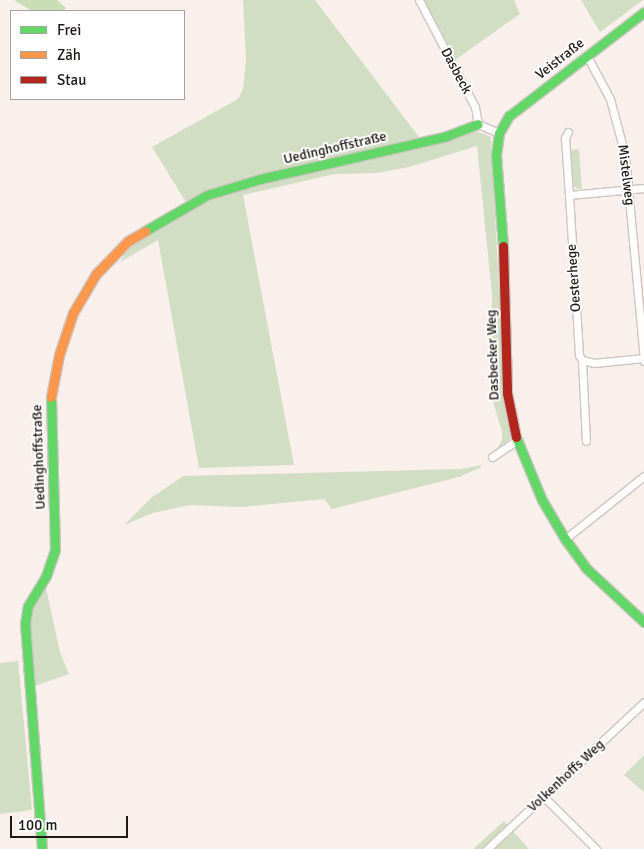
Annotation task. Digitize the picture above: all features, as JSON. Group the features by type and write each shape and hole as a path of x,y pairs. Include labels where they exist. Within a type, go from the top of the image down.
{"street":[{"name":"Dasbeck","path":"419,0 475,107 478,124"},
{"name":"Veistraße","path":"498,133 509,116 644,12"},
{"name":"Mistelweg","path":"587,56 613,108 630,189 644,359"},
{"path":"478,124 498,133"},
{"name":"Uedinghoffstraße","path":"42,849 24,624 28,606 46,576 54,550 50,402 59,355 73,313 96,274 128,240 207,196 260,179 444,136 478,124"},
{"name":"Oesterhege","path":"568,132 565,138 582,360 586,441"},
{"name":"Dasbecker Weg","path":"498,133 496,155 503,244 506,383 517,440 542,500 565,539 587,569 644,622"},
{"path":"569,194 644,188"},
{"path":"582,360 594,363 644,359"},
{"path":"492,457 517,440"},
{"path":"565,539 644,476"},
{"name":"Volkenhoffs Weg","path":"487,849 644,702"},
{"path":"544,797 596,849"}],"green space":[{"path":"14,0 57,0 66,8 63,10 30,10"},
{"path":"243,0 315,0 419,137 466,127 491,137 504,387 513,436 495,452 502,440 502,432 491,394 492,295 477,146 409,167 377,173 335,174 243,195 294,465 199,468 158,240 120,262 131,243 189,207 152,147 238,99 243,90 246,60"},
{"path":"422,0 514,0 520,14 455,60"},
{"path":"581,0 643,0 600,32"},
{"path":"579,149 582,189 577,189 572,183 569,150"},
{"path":"483,465 459,477 332,509 324,499 241,507 190,505 153,513 124,525 151,498 183,476 460,469"},
{"path":"46,588 60,652 69,674 32,687 30,615"},
{"path":"18,661 32,810 0,814 0,663"},
{"path":"644,755 644,792 624,775"},
{"path":"504,821 529,849 473,849"}],"traffic: fast":[{"path":"503,246 496,155 499,133 509,116 644,12"},
{"path":"145,231 207,195 260,179 444,137 478,124"},
{"path":"42,849 25,624 28,606 46,576 55,550 51,397"},
{"path":"516,437 542,500 565,539 587,569 644,622"}],"traffic: slow":[{"path":"51,397 59,355 73,313 96,274 128,241 145,231"}],"traffic: jam":[{"path":"503,246 507,393 516,437"}]}
